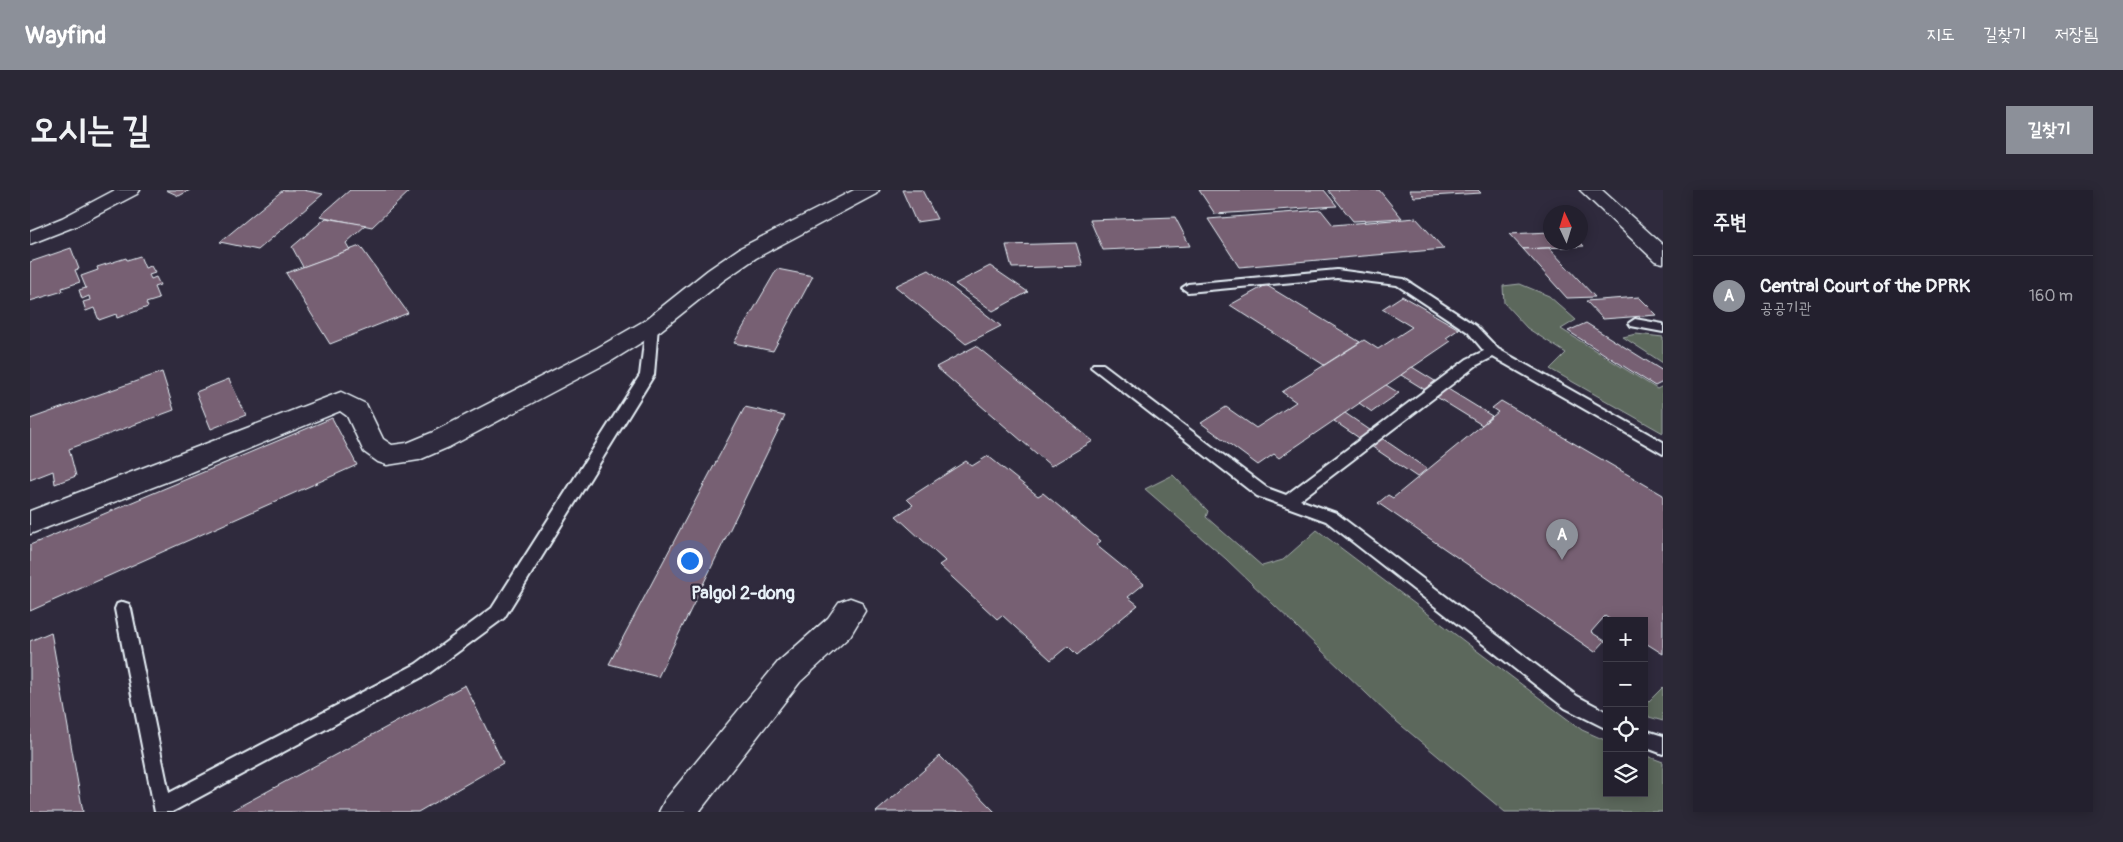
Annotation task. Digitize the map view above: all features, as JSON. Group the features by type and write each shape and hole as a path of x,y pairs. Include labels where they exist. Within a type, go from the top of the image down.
{"street":[{"path":"30,238 69,222 130,190"},
{"path":"30,523 178,468 341,401 357,410 373,445 387,455 410,453 440,440 489,412 605,354 652,326 716,275 748,253 869,190"},
{"path":"1590,190 1663,256"},
{"path":"677,812 789,672 839,627 850,611"}],"lane":[{"path":"1188,288 1337,274 1400,282 1472,329 1493,352 1663,449"},
{"path":"1635,323 1663,328"},
{"path":"123,609 157,810 422,668 498,613 647,375 652,326"},
{"path":"1288,501 1472,362 1493,352"},
{"path":"1098,367 1262,492 1331,517 1571,702 1603,719"},
{"path":"1648,739 1663,745"}],"green space":[{"path":"1520,284 1549,296 1576,320 1561,329 1657,389 1663,386 1663,433 1550,369 1566,353 1527,328 1504,303 1503,286"},
{"path":"1636,334 1663,337 1663,363 1623,337"},
{"path":"1173,475 1208,511 1206,517 1262,566 1283,560 1317,530 1582,730 1603,739 1603,797 1648,797 1648,756 1663,762 1663,812 1505,812 1390,716 1226,559 1145,489"},
{"path":"1663,687 1663,721 1649,717 1648,702"}],"building":[{"path":"166,190 190,190 179,196"},
{"path":"283,190 303,190 323,194 258,250 220,242"},
{"path":"350,190 411,190 372,227 320,216"},
{"path":"902,190 922,190 937,219 916,222"},
{"path":"1199,190 1324,190 1337,206 1215,214"},
{"path":"1328,190 1379,190 1402,218 1353,221"},
{"path":"1409,190 1478,190 1481,193 1414,197"},
{"path":"1321,210 1333,225 1416,218 1444,249 1239,267 1208,219"},
{"path":"1175,217 1190,246 1103,250 1090,220"},
{"path":"326,218 366,225 346,243 350,250 303,267 292,247"},
{"path":"1543,232 1543,248 1523,249 1509,234"},
{"path":"1076,243 1083,266 1012,268 1006,245"},
{"path":"360,246 408,313 330,344 286,273"},
{"path":"71,248 79,269 75,270 80,282 62,288 63,291 30,301 30,262"},
{"path":"1523,249 1551,250 1595,297 1567,298"},
{"path":"140,256 145,268 151,266 155,273 149,275 151,279 156,277 160,285 154,287 159,299 146,303 148,307 117,318 116,314 99,320 94,308 86,311 83,302 90,300 89,296 82,299 79,290 86,288 81,276 98,270 97,267 126,258 127,260"},
{"path":"990,266 1028,292 993,311 955,284"},
{"path":"777,269 813,276 773,351 734,343"},
{"path":"929,270 1001,326 966,344 895,286"},
{"path":"1266,285 1360,342 1324,365 1230,305"},
{"path":"1402,296 1459,329 1446,338 1451,341 1279,458 1274,454 1258,465 1201,423 1226,407 1256,428 1296,402 1282,392 1364,340 1378,349 1412,327 1382,309"},
{"path":"1639,297 1657,315 1603,319 1586,301"},
{"path":"1586,323 1663,371 1663,382 1655,386 1568,331"},
{"path":"976,346 1093,441 1051,466 936,367"},
{"path":"1412,367 1492,416 1482,425 1401,375"},
{"path":"162,372 174,410 69,449 76,476 55,484 53,471 30,480 30,419"},
{"path":"229,379 246,415 211,429 196,392"},
{"path":"1386,385 1399,393 1372,412 1359,403"},
{"path":"1501,401 1663,495 1663,654 1648,645 1648,617 1603,617 1591,632 1603,640 1603,643 1595,652 1378,503 1388,495 1393,498 1498,412 1492,408"},
{"path":"745,407 785,416 658,677 609,664"},
{"path":"1345,413 1427,469 1417,477 1334,421"},
{"path":"332,418 357,465 30,611 30,545"},
{"path":"988,456 1038,496 1043,493 1101,541 1096,545 1144,584 1128,597 1138,605 1077,655 1068,646 1051,660 1002,615 997,619 939,565 945,561 896,516 913,505 907,499 966,461 972,466"},
{"path":"51,632 83,812 30,812 30,641"},
{"path":"465,685 503,763 418,812 229,812"},
{"path":"940,756 995,812 876,812"}],"place":[{"name":"Central Court of the DPRK","path":"1562,560"}],"district":[{"name":"Palgol 2-dong","path":"743,593"}]}
